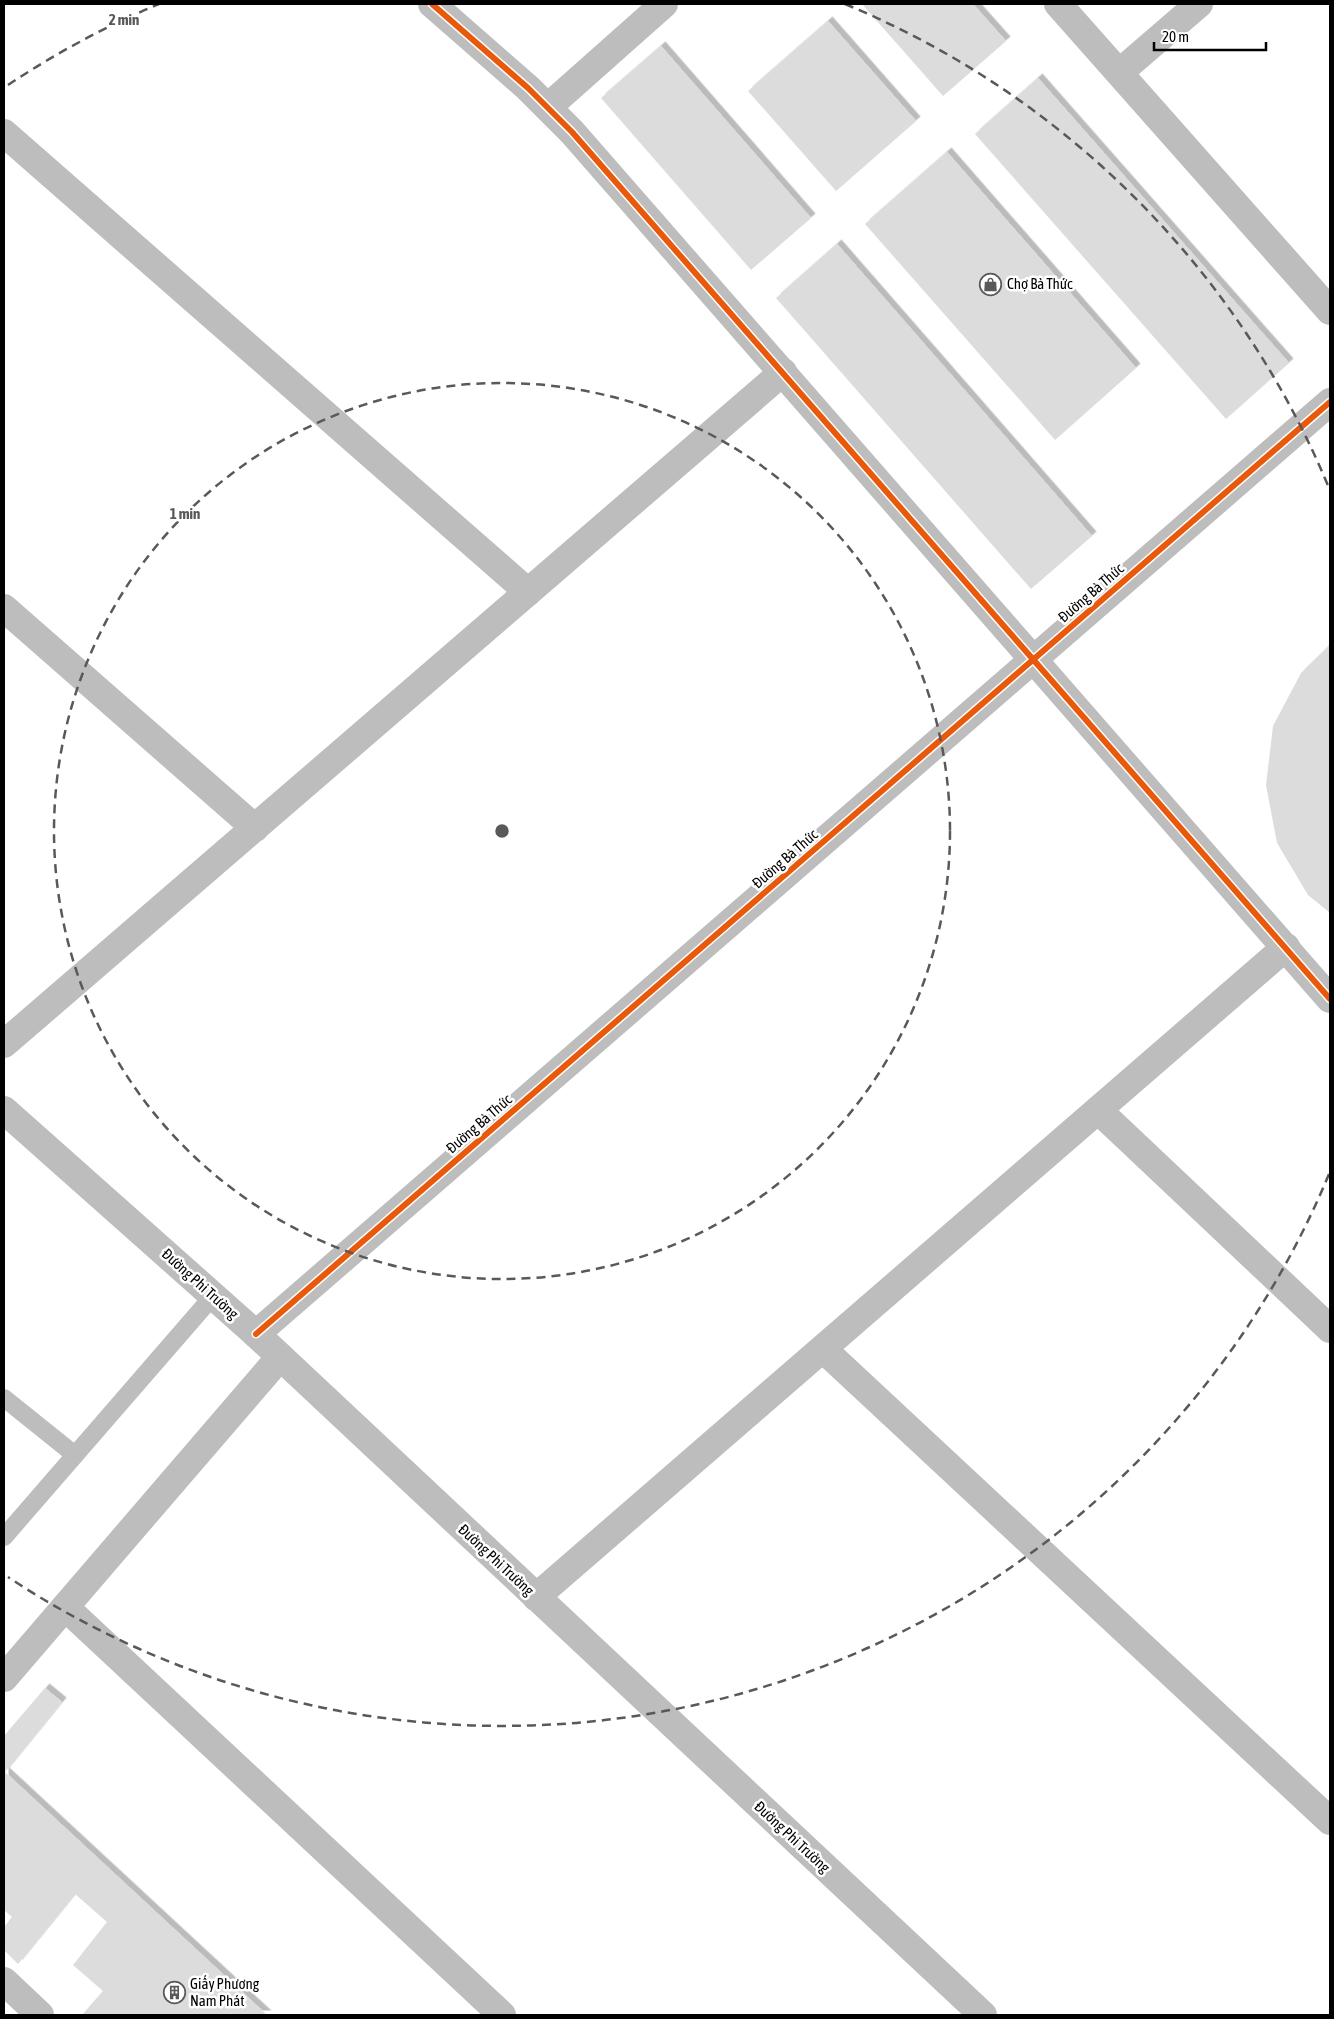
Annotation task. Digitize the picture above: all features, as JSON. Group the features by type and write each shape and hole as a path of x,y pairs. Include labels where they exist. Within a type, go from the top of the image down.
{"street":[{"path":"432,4 548,107 572,132 1330,998"},
{"path":"548,107 664,4"},
{"path":"1058,4 1330,311"},
{"path":"1120,72 1199,4"},
{"path":"4,133 528,592"},
{"path":"4,1044 782,372"},
{"name":"Đường Bà Thức","path":"256,1334 1330,402"},
{"path":"4,608 255,828"},
{"path":"536,1597 1286,947"},
{"name":"Đường Phi Trường","path":"4,1110 256,1334 983,2015"},
{"path":"1098,1110 1330,1329"},
{"path":"823,1349 1330,1821"},
{"path":"4,1678 280,1357"},
{"path":"65,1606 502,2015"},
{"path":"4,1981 40,2015"}],"lane":[{"path":"4,1537 213,1296"},
{"path":"4,1398 75,1455"}],"building":[{"path":"862,4 973,4 1006,41 943,96"},
{"path":"828,21 916,121 836,191 748,91"},
{"path":"661,46 811,218 751,270 601,98"},
{"path":"1038,78 1289,363 1226,419 975,134"},
{"path":"947,152 1136,368 1055,440 865,224"},
{"path":"837,244 1092,536 1031,589 776,298"},
{"path":"1330,645 1330,913 1308,895 1277,843 1266,785 1273,726 1301,673"},
{"path":"45,1688 62,1702 5,1772 267,2015 82,2015 103,1991 73,1965 107,1922 75,1894 18,1964 4,1950 4,1927 12,1917 4,1910 4,1736"}],"cycle path":[{"path":"432,4 528,88 572,132 1330,999"},
{"path":"256,1334 1330,402"}],"place":[{"name":"Chợ Bà Thức","path":"991,284"},
{"name":"Giấy Phương Nam Phát","path":"174,1993"}]}
